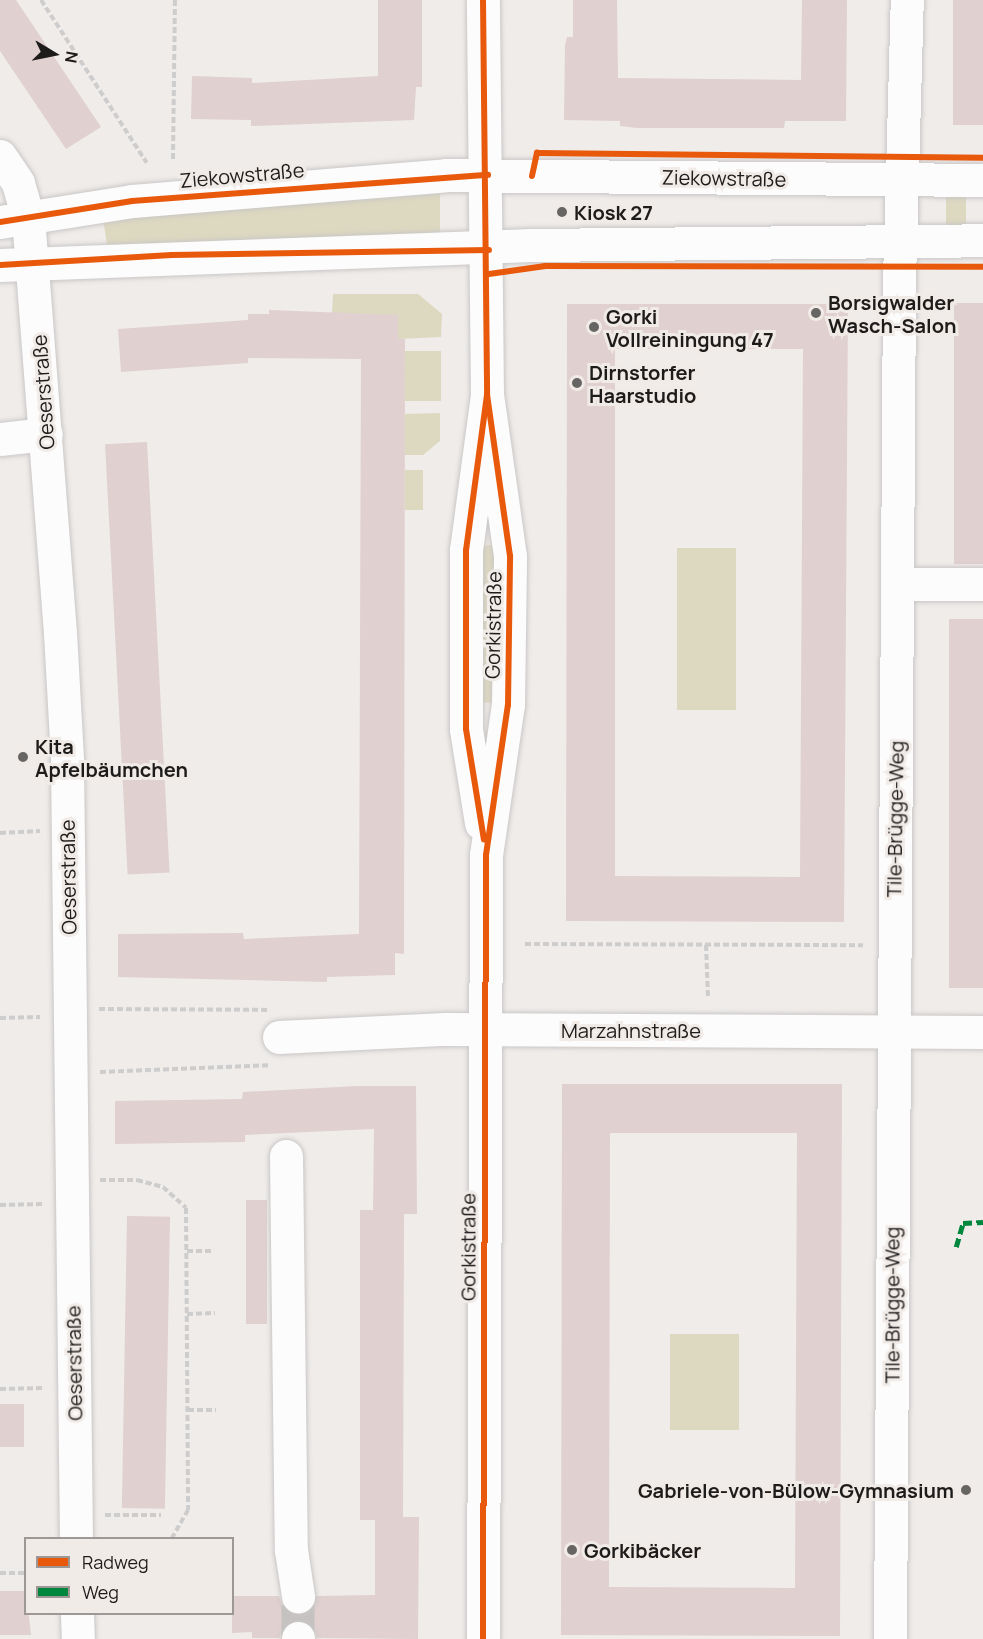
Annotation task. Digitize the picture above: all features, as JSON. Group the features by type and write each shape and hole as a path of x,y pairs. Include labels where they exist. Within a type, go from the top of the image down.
{"street":[{"name":"Gorkistraße","path":"483,0 489,250 487,395 466,550 466,729 486,855"},
{"name":"Tile-Brügge-Weg","path":"890,1639 900,239 907,0"},
{"name":"Oeserstraße","path":"0,156 18,183 14,220 33,262 67,760 84,1527"},
{"name":"Ziekowstraße","path":"14,220 132,201 488,175 902,181 983,180"},
{"path":"0,265 33,262 900,239 983,240"},
{"name":"Gorkistraße","path":"483,1639 486,855 508,705 510,556 487,395"},
{"path":"0,439 46,434"},
{"path":"897,584 983,584"},
{"name":"Marzahnstraße","path":"279,1037 485,1029 983,1032"},
{"path":"286,1156 291,1550 298,1596"},
{"path":"77,1615 78,1639"}],"path":[{"path":"41,0 147,163"},
{"path":"173,159 175,0"},
{"path":"0,833 52,830"},
{"path":"525,944 863,945"},
{"path":"706,945 708,996"},
{"path":"90,1009 267,1009 279,1037 270,1067 90,1073"},
{"path":"0,1018 53,1017"},
{"path":"91,1180 137,1180 171,1191 186,1208 188,1510 173,1537"},
{"path":"0,1204 54,1204"},
{"path":"188,1251 214,1251"},
{"path":"187,1314 215,1313"},
{"path":"0,1389 54,1388"},
{"path":"188,1410 216,1410"},
{"path":"84,1527 161,1515"},
{"path":"0,1574 24,1573"}],"shaded area":[{"path":"440,194 440,237 107,245 103,218"},
{"path":"946,196 966,196 966,228 946,228"},
{"path":"333,294 418,294 442,314 441,337 398,339 398,315 332,315"},
{"path":"405,351 441,351 441,401 405,401"},
{"path":"440,413 440,441 423,455 404,455 405,414"},
{"path":"405,470 423,470 423,510 405,510"},
{"path":"490,545 497,548 493,702 488,703 479,701 481,546"},
{"path":"677,548 736,548 736,710 677,710"},
{"path":"670,1334 739,1334 739,1430 670,1430"}],"building":[{"path":"0,0 16,0 101,127 66,149 0,51"},
{"path":"378,0 422,0 422,87 416,87 414,120 251,126 251,120 191,119 192,76 252,78 252,83 378,76"},
{"path":"573,0 617,0 618,78 801,80 802,0 847,0 846,121 785,121 784,128 637,128 620,126 620,121 564,120 565,45 567,37 573,37"},
{"path":"953,0 983,0 983,125 953,125"},
{"path":"954,303 983,303 983,564 954,564"},
{"path":"567,304 848,304 844,922 566,921","holes":["615,349 803,349 800,877 615,876"]},
{"path":"269,310 398,315 398,339 405,339 404,954 395,953 395,975 327,977 327,982 118,977 118,934 243,933 244,939 359,934 361,359 248,358 248,363 121,372 118,329 248,320 248,314 269,314"},
{"path":"147,442 170,872 128,875 105,444"},
{"path":"949,619 983,619 983,988 949,988"},
{"path":"562,1084 842,1084 840,1636 561,1635","holes":["610,1133 797,1133 795,1588 609,1587"]},
{"path":"357,1086 416,1086 417,1214 404,1214 403,1517 419,1517 418,1639 317,1638 314,1628 299,1619 288,1622 279,1638 252,1638 252,1632 232,1633 234,1596 279,1596 284,1608 300,1615 310,1610 316,1596 375,1595 375,1520 360,1520 360,1210 373,1210 374,1129 245,1135 245,1142 115,1144 115,1101 242,1099 243,1092"},
{"path":"246,1200 267,1200 267,1324 246,1324"},
{"path":"127,1216 170,1217 165,1509 122,1508"},
{"path":"0,1404 24,1404 24,1447 0,1447"},
{"path":"0,1591 24,1591 24,1615 29,1615 31,1635 0,1635"}],"tunnel":[{"path":"298,1596 298,1638"}],"marked path":[{"path":"956,1247 963,1223 983,1222"}],"cycle path":[{"path":"483,0 487,395 466,550 466,729 484,840"},
{"path":"532,176 537,153 983,158"},
{"path":"0,222 132,201 488,175"},
{"path":"0,265 172,255 489,250"},
{"path":"489,274 545,266 983,267"},
{"path":"483,1639 486,855 508,705 510,556 487,395"}],"place":[{"name":"Kiosk 27","path":"562,212"},
{"name":"Borsigwalder Wasch-Salon","path":"816,313"},
{"name":"Gorki Vollreiningung 47","path":"594,327"},
{"name":"Dirnstorfer Haarstudio","path":"577,383"},
{"name":"Kita Apfelbäumchen","path":"23,757"},
{"name":"Gabriele-von-Bülow-Gymnasium","path":"966,1490"},
{"name":"Gorkibäcker","path":"572,1550"}]}
